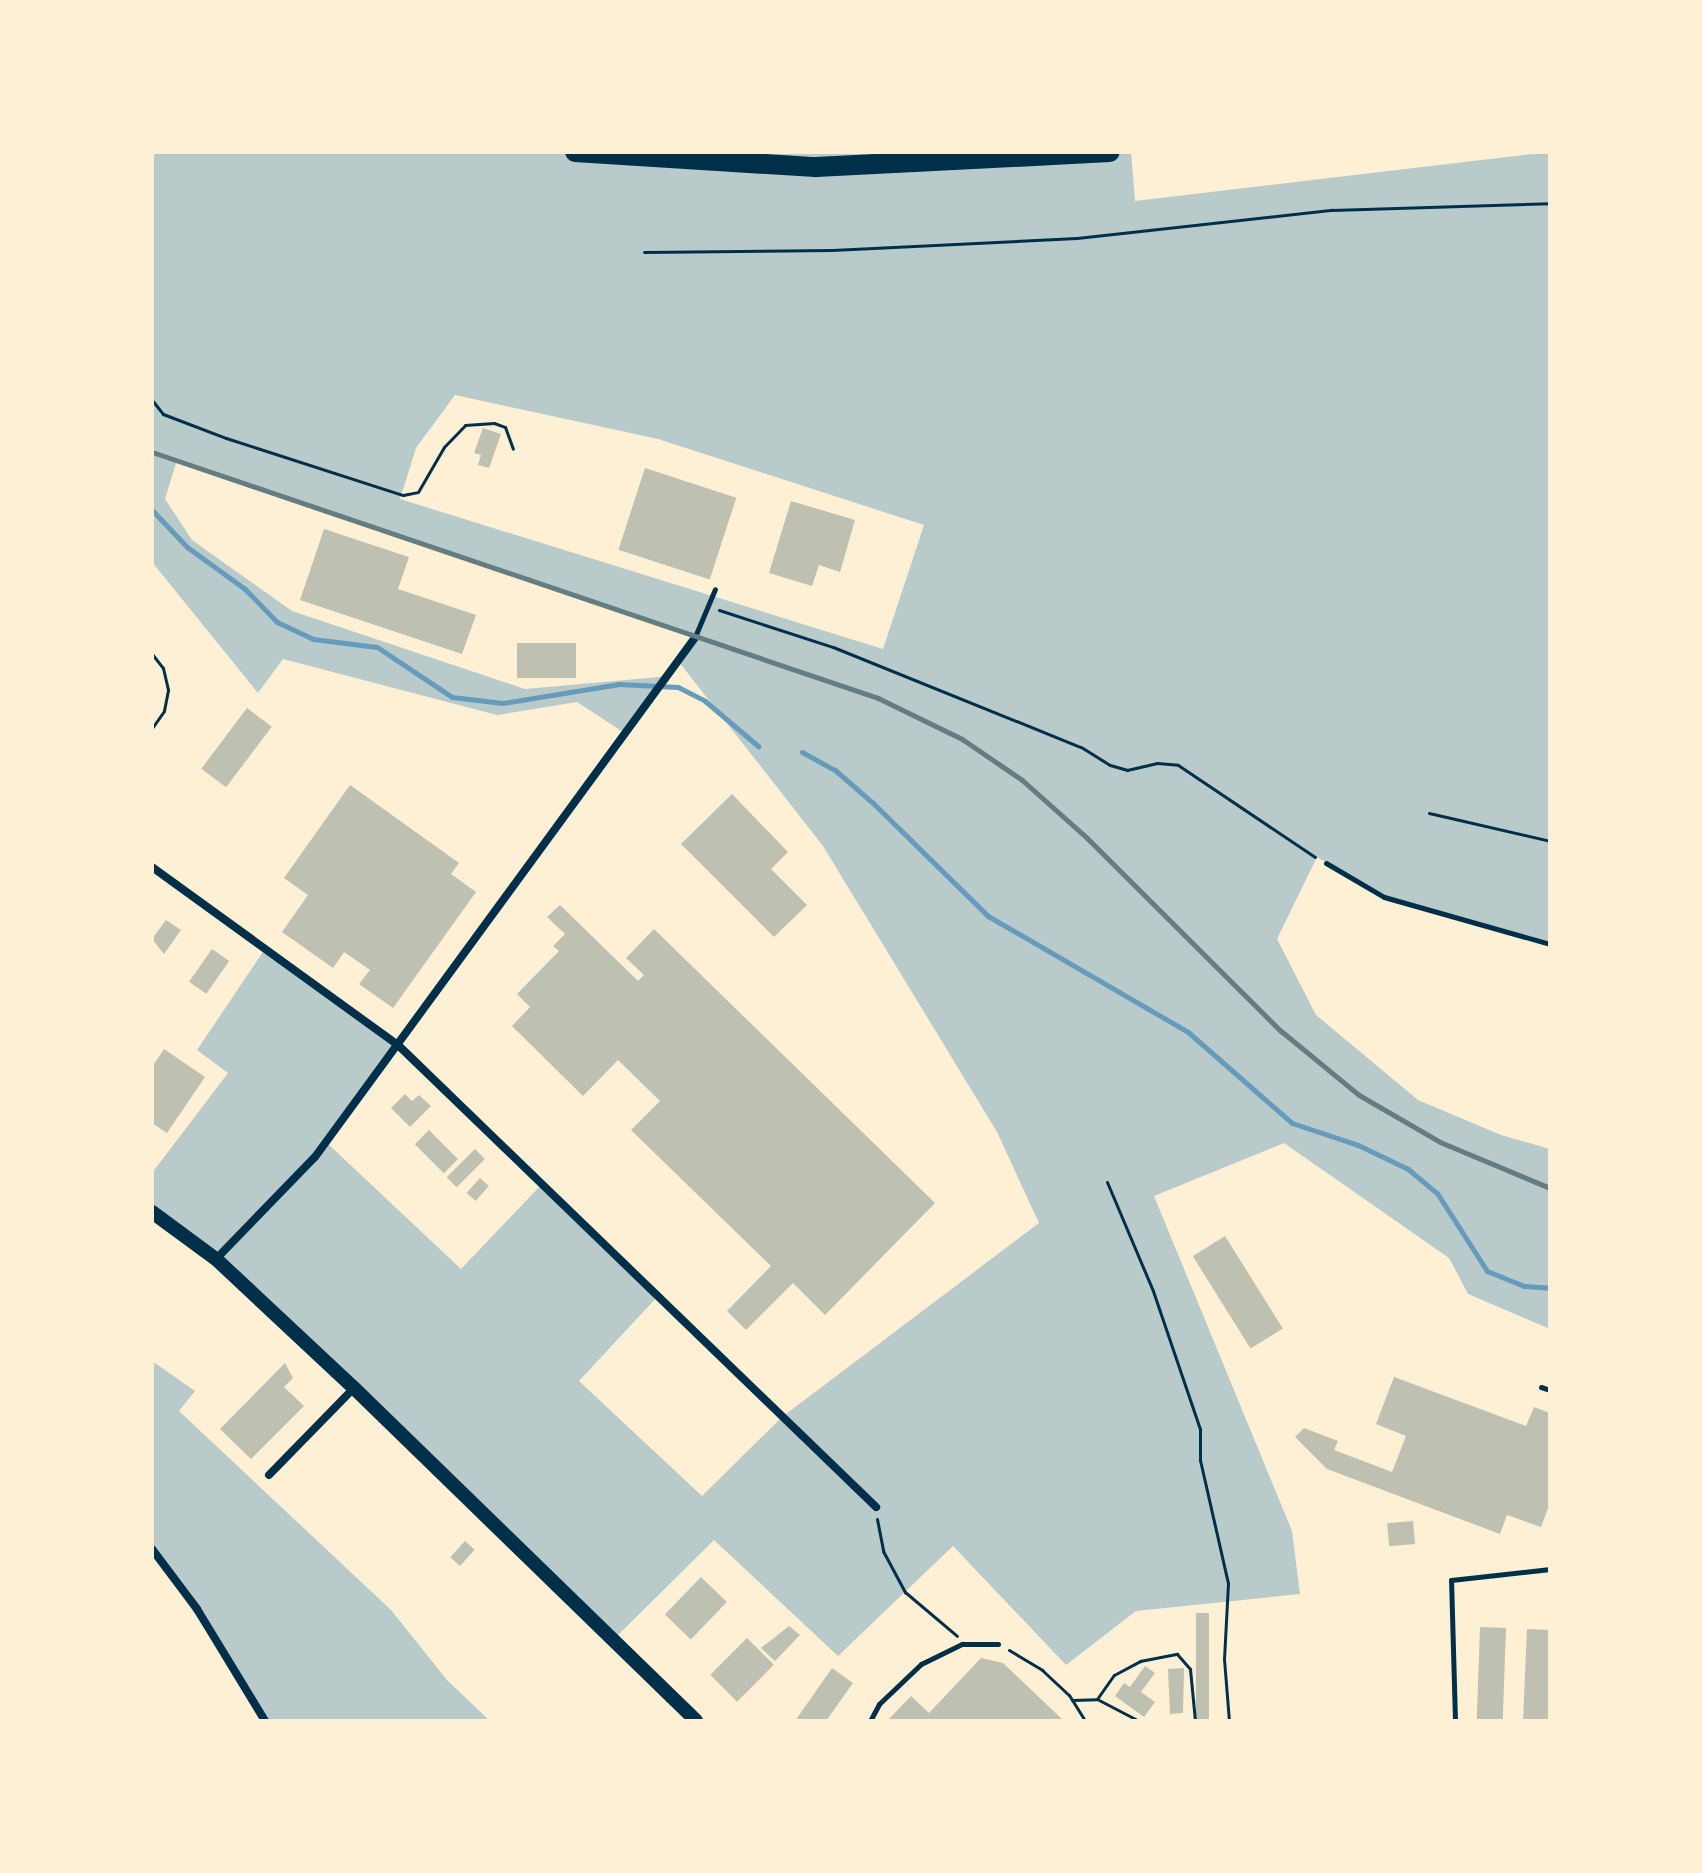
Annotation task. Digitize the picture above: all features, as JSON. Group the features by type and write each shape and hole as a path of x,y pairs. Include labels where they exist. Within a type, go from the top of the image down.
{"highway":[{"path":"575,152 816,167 1110,152"}],"main road":[{"path":"152,1212 216,1259 354,1388 696,1721"}],"street":[{"path":"216,1259 315,1157 694,639"},
{"path":"152,867 398,1045 876,1507"},
{"path":"269,1475 354,1388"},
{"path":"152,1549 197,1609 265,1721"}],"lane":[{"path":"694,639 715,589"},
{"path":"1326,863 1384,897 1550,944"},
{"path":"1541,1387 1550,1390"},
{"path":"1455,1721 1451,1580 1550,1569"},
{"path":"870,1721 898,1683 962,1644 998,1644"}],"path":[{"path":"644,252 832,250 1077,238 1332,210 1550,203"},
{"path":"152,400 163,414 213,433 403,495 418,492 444,447 465,425 494,423 505,427 513,449"},
{"path":"708,606 847,652 1081,747 1110,765 1127,770 1157,763 1186,769 1326,863"},
{"path":"152,654 163,668 168,690 164,711 152,728"},
{"path":"1429,813 1550,841"},
{"path":"1107,1182 1153,1291 1200,1429 1200,1460 1228,1583 1224,1659 1229,1721"},
{"path":"876,1507 883,1551 892,1573 905,1592 942,1619 962,1644"},
{"path":"998,1644 1042,1670 1072,1700 1085,1721"},
{"path":"1097,1699 1114,1675 1140,1661 1177,1654 1190,1669 1195,1721"},
{"path":"1072,1700 1097,1699 1139,1721"}],"shaded area":[{"path":"152,152 1131,152 1135,201 1550,152 1550,944 1384,897 1317,857 1277,939 1316,1015 1418,1100 1501,1135 1550,1149 1550,1329 1468,1294 1449,1258 1284,1143 1154,1196 1292,1531 1300,1594 1136,1611 1066,1665 953,1546 838,1656 714,1540 613,1640 355,1388 152,1212 152,1173 228,1073 197,1050 265,949 398,1045 326,1142 461,1269 542,1184 658,1296 579,1381 702,1496 782,1417 1039,1223 997,1132 823,846 679,662 696,635 177,460 165,499 192,540 292,611 525,689 670,676 626,734 577,702 497,715 283,659 258,693 152,562","holes":["455,395 658,439 924,525 883,649 400,499 416,448"]},
{"path":"152,1361 195,1391 179,1411 391,1610 447,1680 490,1721 265,1721 152,1549"}],"building":[{"path":"483,428 501,434 489,468 478,465 481,455 474,453"},
{"path":"645,468 736,498 710,579 618,550"},
{"path":"791,501 855,520 840,572 819,565 812,586 769,573"},
{"path":"324,529 409,557 398,589 476,615 462,654 300,600"},
{"path":"517,643 576,643 576,678 517,678"},
{"path":"247,708 272,727 226,787 201,769"},
{"path":"350,785 459,863 451,874 476,892 393,1008 359,984 370,970 344,952 333,968 282,932 308,895 284,878"},
{"path":"732,794 788,852 771,869 807,905 774,937 681,844"},
{"path":"560,905 638,981 644,975 626,958 654,929 935,1203 825,1315 793,1283 746,1330 727,1311 771,1266 631,1130 660,1101 618,1060 583,1096 512,1026 530,1007 517,994 559,951 553,946 565,934 547,917"},
{"path":"166,920 181,930 164,954 152,939"},
{"path":"212,949 229,961 206,994 189,982"},
{"path":"164,1049 205,1077 167,1133 152,1123 152,1067"},
{"path":"405,1094 412,1101 419,1095 431,1106 410,1127 391,1108"},
{"path":"429,1130 458,1159 444,1173 415,1144"},
{"path":"475,1149 485,1159 457,1187 447,1177"},
{"path":"480,1178 489,1186 476,1201 467,1193"},
{"path":"1225,1236 1283,1328 1251,1349 1193,1256"},
{"path":"285,1363 293,1378 284,1387 304,1406 251,1459 220,1429"},
{"path":"1394,1377 1526,1426 1534,1407 1550,1413 1550,1503 1541,1527 1507,1515 1500,1534 1327,1469 1295,1437 1304,1428 1338,1441 1334,1450 1392,1472 1406,1436 1376,1424"},
{"path":"1413,1521 1415,1544 1389,1546 1387,1523"},
{"path":"465,1541 475,1550 460,1566 450,1557"},
{"path":"701,1577 727,1602 691,1639 665,1614"},
{"path":"1196,1613 1209,1613 1209,1721 1196,1721"},
{"path":"789,1626 800,1635 775,1661 761,1648"},
{"path":"1480,1627 1506,1628 1503,1721 1477,1721"},
{"path":"1527,1629 1550,1630 1550,1721 1523,1721"},
{"path":"747,1638 774,1665 737,1702 710,1675"},
{"path":"981,1658 1003,1663 1064,1721 887,1721 911,1696 929,1713"},
{"path":"1145,1666 1155,1673 1141,1692 1155,1702 1144,1717 1115,1696 1124,1683 1130,1687"},
{"path":"832,1668 853,1683 826,1721 795,1721"},
{"path":"1184,1668 1183,1713 1170,1714 1168,1669"}],"waterway":[{"path":"152,510 187,547 245,589 277,622 313,639 377,647 452,697 503,703 619,684 678,687 705,701 758,746"},
{"path":"802,752 835,770 873,803 988,916 1188,1032 1292,1123 1358,1145 1408,1169 1437,1193 1487,1271 1524,1286 1550,1288"}],"railway":[{"path":"152,452 878,698 962,739 1022,780 1087,838 1281,1031 1359,1095 1440,1142 1550,1188"}]}
